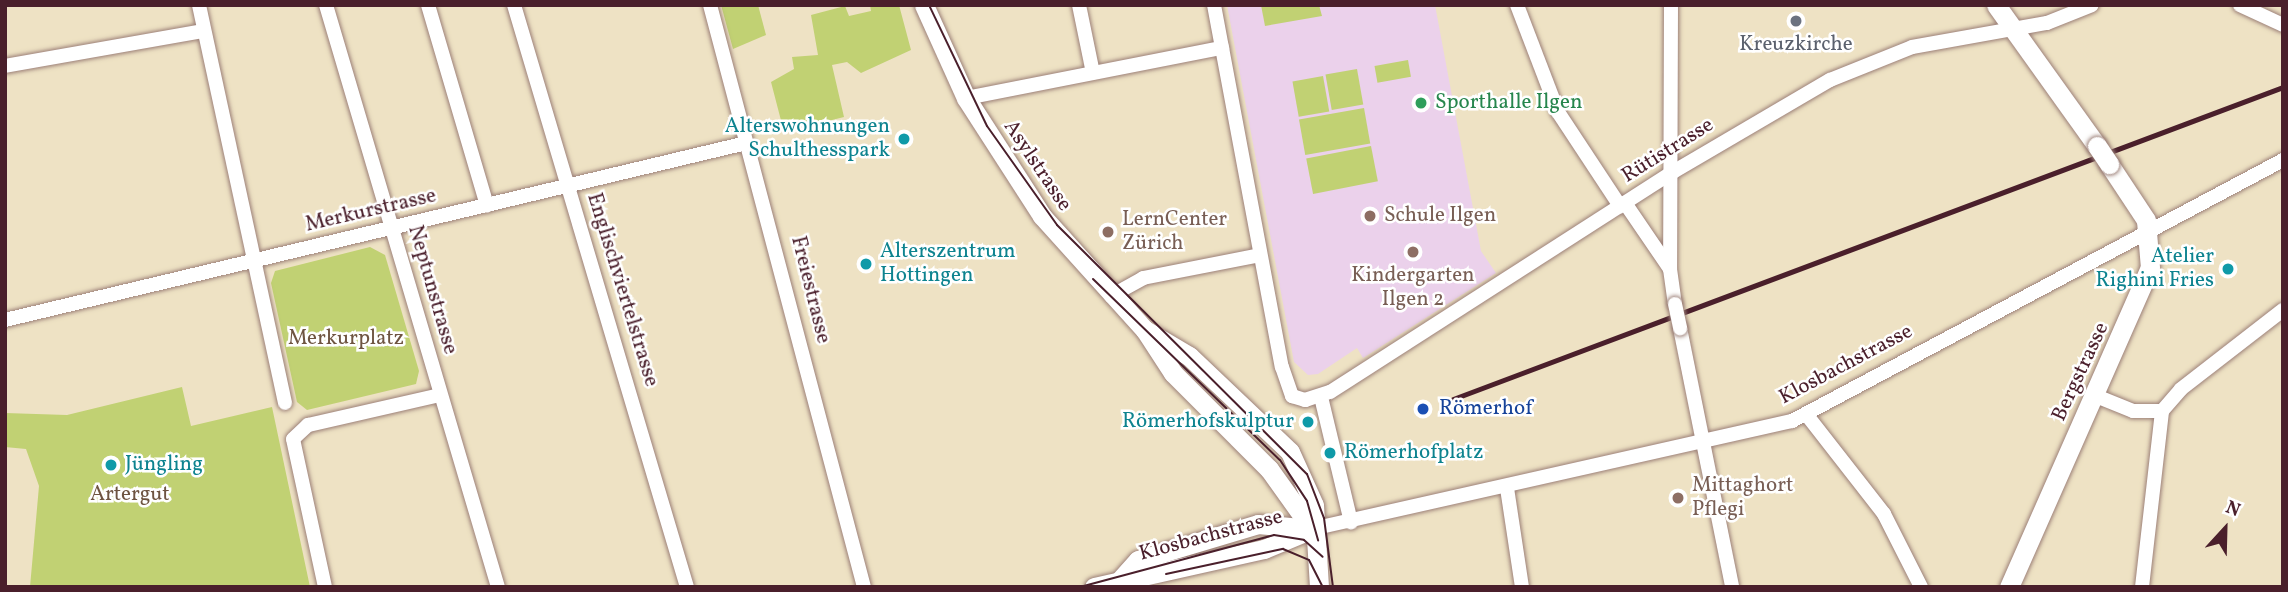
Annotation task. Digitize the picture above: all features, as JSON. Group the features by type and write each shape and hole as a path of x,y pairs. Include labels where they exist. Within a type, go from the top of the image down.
{"main road":[{"name":"Asylstrasse","path":"924,5 966,98 1042,216 1111,296 1145,330 1173,373 1269,469 1312,529 1319,587"},
{"path":"1996,5 2109,164 2149,230"},
{"name":"Bergstrasse","path":"2009,587 2147,278 2149,230"},
{"name":"Klosbachstrasse","path":"1094,587 1264,549 1312,529"}],"street":[{"path":"199,5 285,404"},
{"name":"Neptunstrasse","path":"326,5 498,587"},
{"path":"428,5 487,205"},
{"name":"Englischviertelstrasse","path":"513,5 687,587"},
{"name":"Freiestrasse","path":"710,5 864,587"},
{"path":"1079,5 1093,73"},
{"path":"1111,296 1143,278 1260,254 1214,5"},
{"path":"1517,5 1558,112 1670,270"},
{"path":"1671,5 1673,172 1670,270 1732,587"},
{"name":"Rütistrasse","path":"1260,254 1282,367 1296,399 1321,397 1673,172 1877,60 1944,39 2011,29 2092,5"},
{"path":"2240,5 2283,25"},
{"path":"5,66 204,31"},
{"path":"966,98 1222,48"},
{"name":"Merkurstrasse","path":"5,320 746,144"},
{"name":"Klosbachstrasse","path":"1312,529 1703,443 1806,414 2283,160"},
{"path":"2142,587 2162,411 2181,389 2283,310"},
{"path":"325,587 293,439 308,425 440,396"},
{"path":"2096,396 2133,411 2162,411"},
{"path":"1321,397 1351,522"},
{"path":"1806,414 1884,514 1921,587"},
{"path":"1507,488 1522,587"}],"shaded area":[{"name":"Schule Ilgen","path":"1227,5 1435,5 1481,251 1496,273 1363,358 1357,348 1318,374 1308,375 1294,362"}],"green space":[{"path":"721,5 758,5 766,35 733,49"},
{"path":"870,5 899,5 911,50 861,73 847,62 832,65 844,117 784,132 771,82 794,69 792,57 818,55 811,15 845,6 849,16 871,11"},
{"path":"1261,5 1319,5 1322,16 1265,26"},
{"path":"1408,60 1411,77 1377,83 1375,66"},
{"path":"1357,69 1363,104 1332,110 1325,75"},
{"path":"1323,76 1329,111 1299,117 1292,81"},
{"path":"1364,108 1370,143 1305,155 1299,119"},
{"path":"1371,146 1378,181 1313,194 1306,159"},
{"name":"Merkurplatz","path":"370,247 385,255 419,371 416,384 307,410 297,402 271,283 275,271"},
{"name":"Artergut","path":"182,387 191,426 272,407 310,587 30,587 39,486 26,449 5,447 5,413 67,415"}],"tram line":[{"path":"929,5 987,126 1057,225 1307,474 1324,518 1333,587"},
{"path":"1093,279 1280,460 1307,501 1318,540"},
{"path":"1080,587 1274,535 1304,540 1323,557"},
{"path":"1166,574 1283,549 1309,560 1323,587"}],"railway":[{"path":"1453,399 2283,87"}],"place":[{"name":"Kreuzkirche","path":"1796,21"},
{"name":"Sporthalle Ilgen","path":"1421,103"},
{"name":"Alterswohnungen Schulthesspark","path":"904,139"},
{"name":"Schule Ilgen","path":"1370,216"},
{"name":"LernCenter Zürich","path":"1108,232"},
{"name":"Kindergarten Ilgen 2","path":"1413,252"},
{"name":"Alterszentrum Hottingen","path":"866,264"},
{"name":"Atelier Righini Fries","path":"2228,269"},
{"name":"Römerhof","path":"1423,409"},
{"name":"Römerhofskulptur","path":"1308,422"},
{"name":"Römerhofplatz","path":"1330,453"},
{"name":"Jüngling","path":"111,465"},
{"name":"Mittaghort Pflegi","path":"1678,498"}]}
